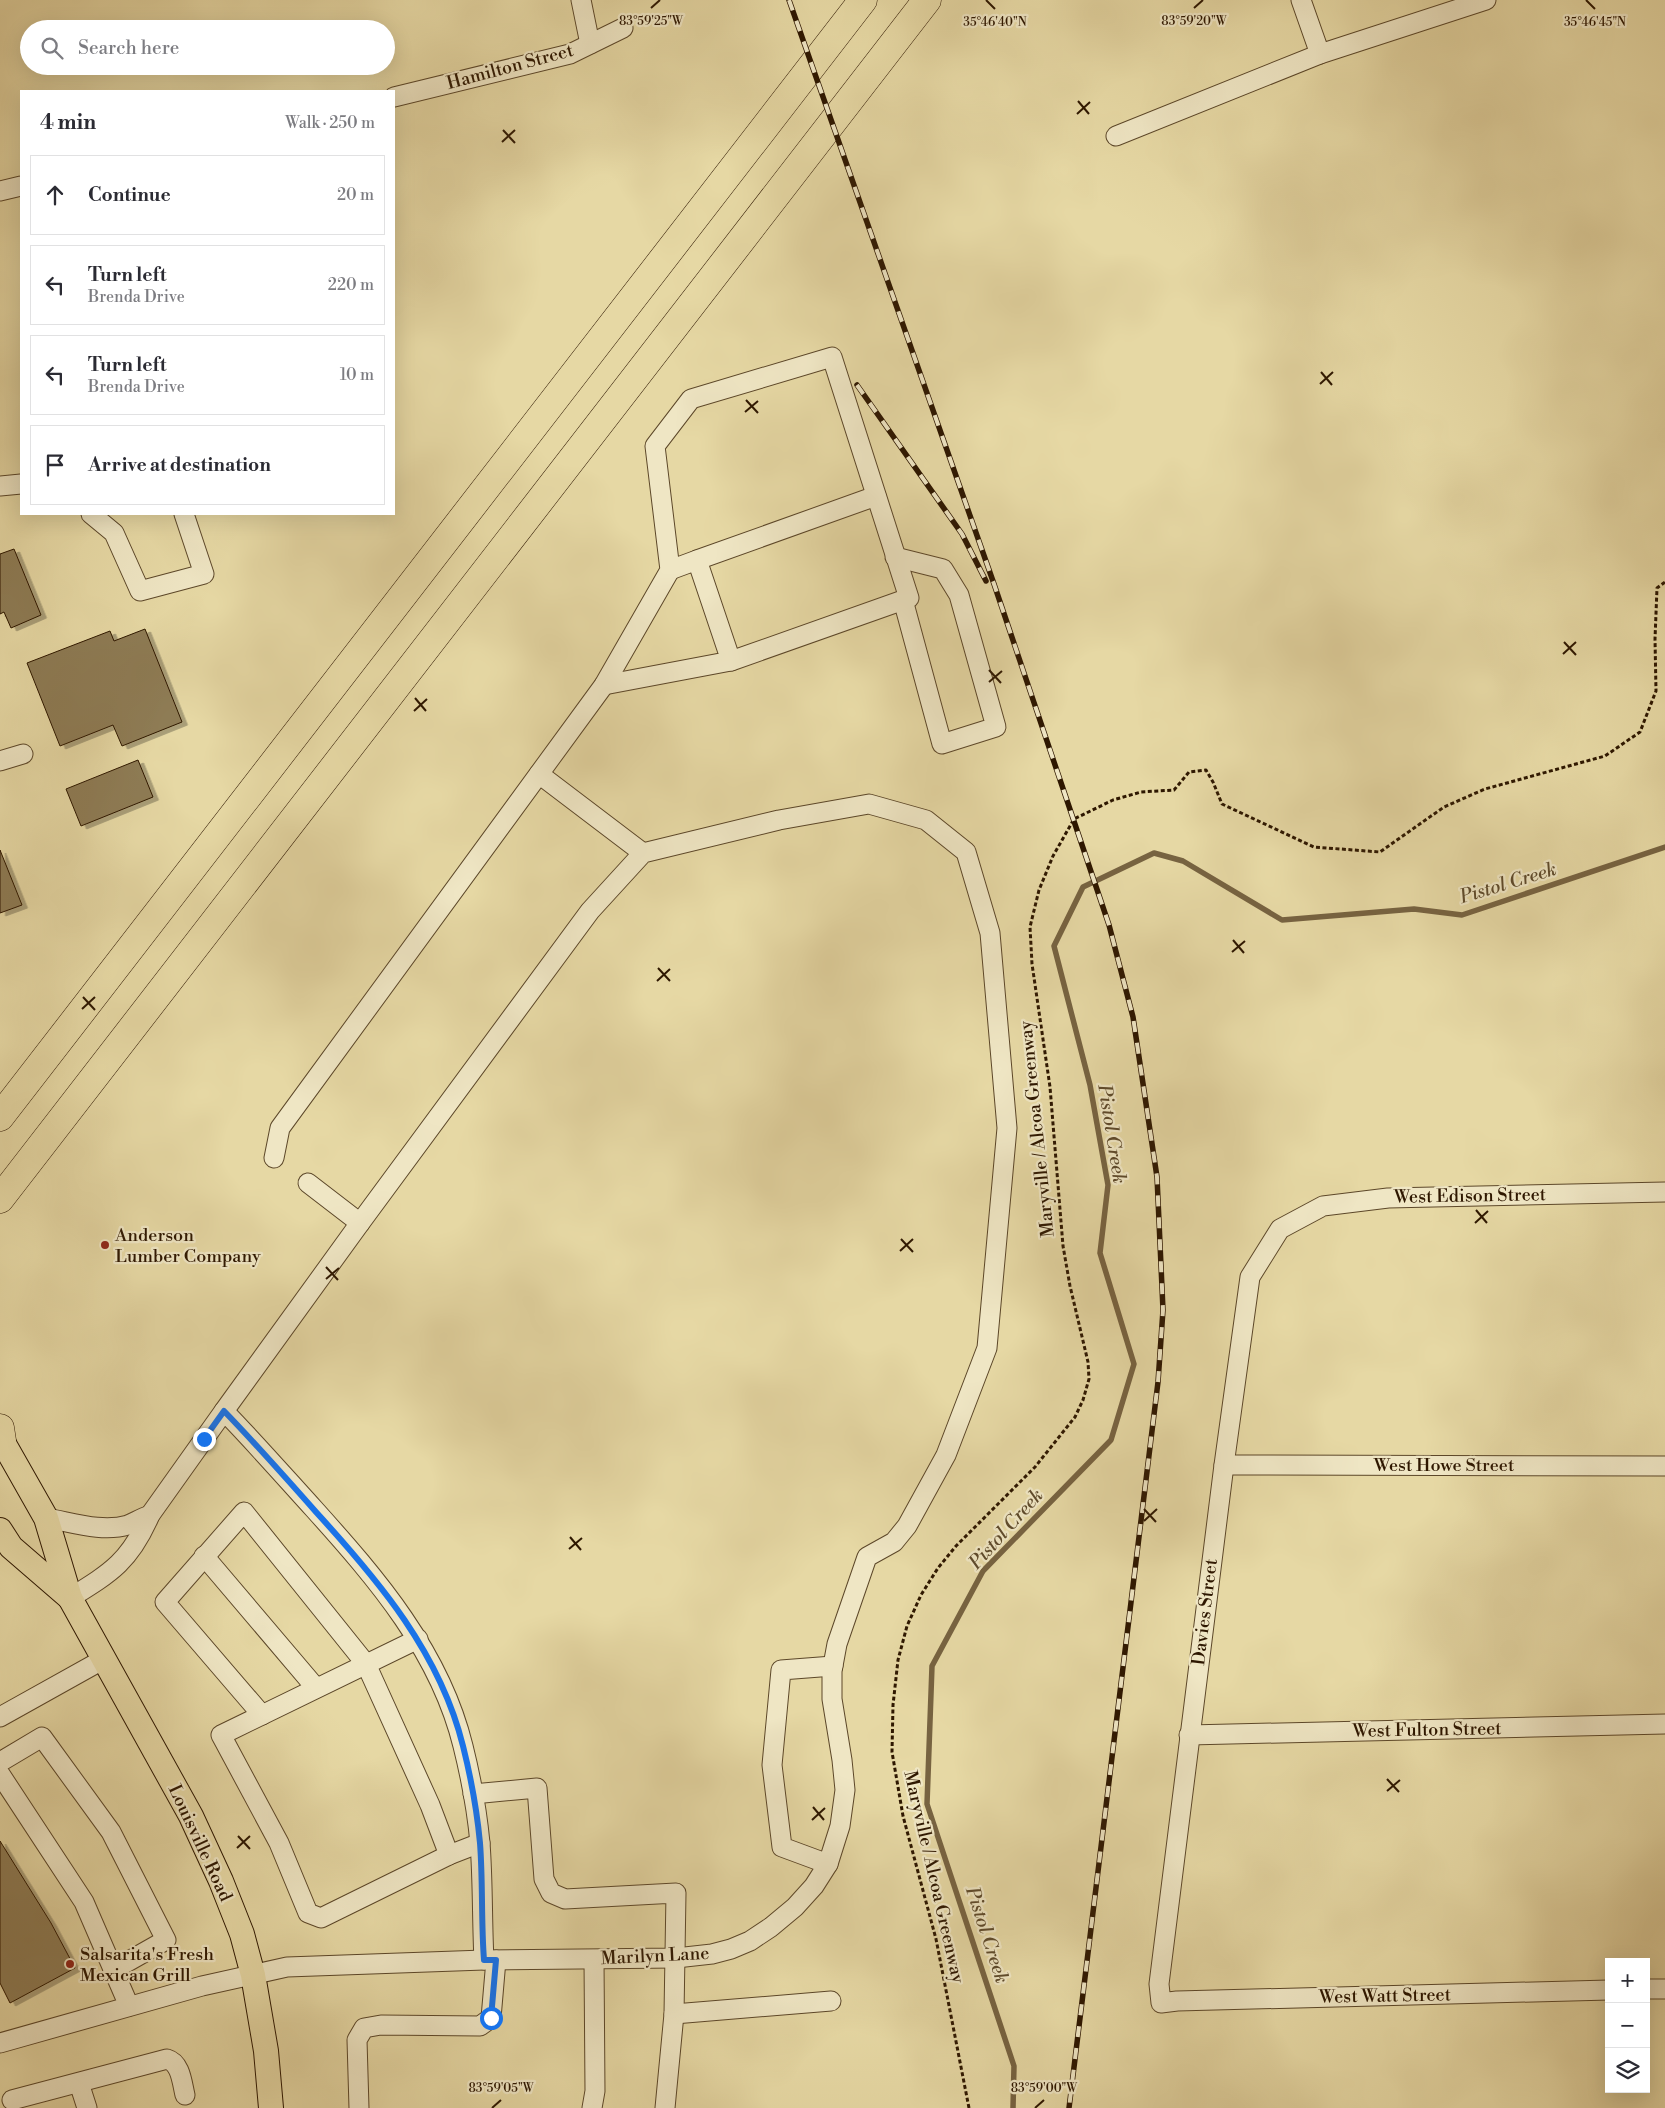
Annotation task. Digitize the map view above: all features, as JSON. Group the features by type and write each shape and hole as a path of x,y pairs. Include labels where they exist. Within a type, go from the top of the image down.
{"highway":[{"path":"0,1117 863,0"},
{"path":"2,1202 927,0"},
{"path":"0,1096 28,1080"}],"main road":[{"name":"Louisville Road","path":"1,1435 46,1518 70,1598 191,1816 238,1925 253,1975 266,2051 272,2108"},
{"name":"Louisville Road","path":"0,1530 11,1547 70,1598"}],"street":[{"path":"581,0 590,44"},
{"path":"1301,0 1320,54"},
{"path":"1116,136 1320,54 1486,0"},
{"name":"Hamilton Street","path":"395,97 570,54 623,28"},
{"path":"0,191 20,186"},
{"path":"274,1158 280,1128 604,685 670,570 655,446 691,399 832,357 909,598 732,661 604,685"},
{"path":"0,486 20,484"},
{"path":"670,570 876,496"},
{"path":"93,515 114,534 140,591 204,574 184,515"},
{"path":"895,557 942,569 959,595 996,727 942,744 903,600"},
{"path":"697,560 732,661"},
{"path":"0,760 23,754"},
{"path":"70,1598 104,1577 124,1560 141,1534 150,1515 360,1223 590,911 643,853 539,774"},
{"name":"Marilyn Lane","path":"0,2043 202,1986 287,1967 490,1960 676,1958 712,1954 750,1941 771,1927 795,1907 814,1886 828,1864 840,1826 845,1790 832,1699 833,1666 837,1644 867,1557 894,1542 907,1526 946,1455 987,1348 1007,1128 990,933 966,852 926,820 869,804 779,820 643,853"},
{"path":"308,1184 360,1223"},
{"name":"West Edison Street","path":"1280,1229 1323,1206 1388,1198 1665,1192"},
{"name":"Davies Street","path":"1161,2003 1158,1984 1224,1464 1250,1277 1280,1229"},
{"path":"224,1411 387,1593 418,1638 440,1680 450,1705 463,1745 473,1794 480,1843 490,1960 491,2018 480,2026 381,2025 364,2028 357,2040 359,2108"},
{"name":"West Howe Street","path":"1224,1464 1665,1466"},
{"path":"262,1715 166,1602 244,1512 366,1664 430,1805 449,1854"},
{"path":"46,1518 112,1528 127,1525 150,1515"},
{"path":"204,1556 316,1688"},
{"path":"418,1638 221,1735 278,1843 308,1913 321,1918 449,1854 480,1843"},
{"path":"0,1717 104,1659"},
{"path":"828,1864 782,1847 772,1765 780,1670 833,1666"},
{"name":"West Fulton Street","path":"1189,1735 1665,1724"},
{"path":"0,1762 42,1737 111,1832 166,1940 113,1970"},
{"path":"0,1774 84,1902 129,2006"},
{"path":"473,1794 537,1788 544,1879 551,1893 565,1899 676,1893 674,2014 665,2108"},
{"path":"592,2108 595,2090 594,1960"},
{"path":"1650,1989 1665,1989"},
{"name":"West Watt Street","path":"1161,2003 1177,2001 1605,1990"},
{"path":"674,2014 831,2001"},
{"path":"12,2100 167,2059 173,2061 178,2068 186,2096"},
{"path":"79,2083 87,2108"}],"path":[{"name":"Maryville / Alcoa Greenway","path":"969,2108 936,1939 903,1816 892,1752 892,1705 898,1660 907,1626 921,1595 938,1568 956,1546 1035,1467 1075,1417 1083,1400 1089,1379 1088,1362 1070,1286 1063,1246 1050,1087 1032,964 1030,927 1039,890 1053,856 1074,820 1113,800 1141,792 1174,790 1189,772 1206,770 1214,782 1222,804 1314,847 1380,852 1444,806 1485,789 1605,756 1640,732 1656,691 1655,639 1658,588 1665,582"}],"building":[{"path":"14,549 41,615 11,628 4,612 0,614 0,554"},
{"path":"145,629 182,722 122,746 113,725 60,746 27,663 110,631 114,641"},
{"path":"138,760 153,797 81,826 66,789"},
{"path":"0,850 22,905 0,913"},
{"path":"0,1841 51,1923 75,1968 10,2003 0,1983"}],"waterway":[{"name":"Pistol Creek","path":"1013,2108 1014,2066 927,1804 932,1666 983,1571 1111,1440 1134,1364 1100,1253 1108,1185 1090,1085 1054,946 1083,887 1154,853 1183,861 1282,920 1414,909 1462,915 1665,847"}],"railway":[{"path":"789,0 994,584 1109,925 1133,1017 1157,1177 1163,1310 1158,1382 1069,2108"},
{"path":"857,385 962,534 986,581"}],"place":[{"name":"Anderson Lumber Company","path":"105,1245"},
{"name":"Salsarita's Fresh Mexican Grill","path":"70,1964"}],"route":[{"path":"204,1439 224,1411 387,1593 418,1638 440,1680 463,1745 473,1794 480,1843 484,1960 496,1960 491,2018"}]}
